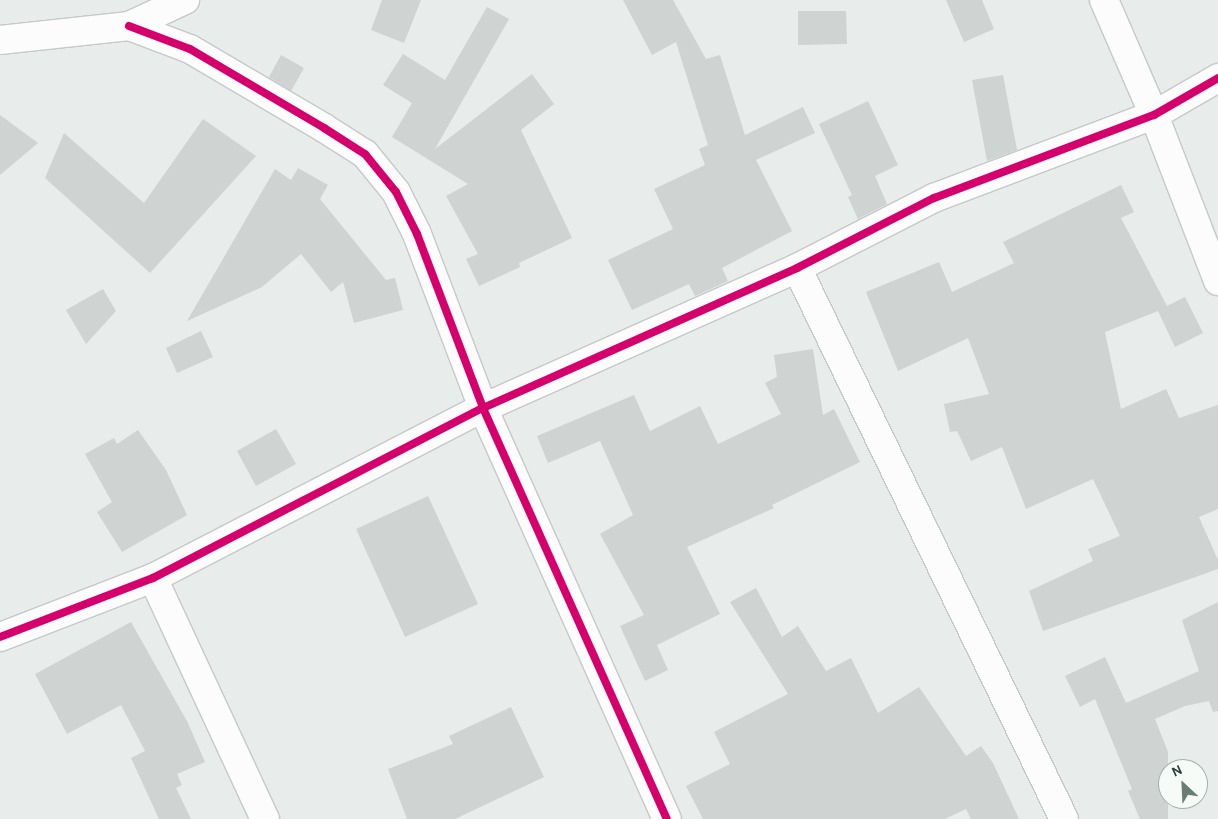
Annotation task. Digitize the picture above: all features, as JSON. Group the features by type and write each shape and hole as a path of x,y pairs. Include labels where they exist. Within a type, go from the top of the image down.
{"street":[{"path":"0,40 129,26 185,0"},
{"path":"1104,0 1154,115 1218,281"},
{"path":"129,26 190,48 365,154 396,192 417,234 483,408 667,819"},
{"path":"0,637 152,578 483,408 797,268 934,198 1154,115 1218,78"},
{"path":"797,268 1064,819"},
{"path":"152,578 265,819"}],"building":[{"path":"382,0 421,0 404,43 371,30"},
{"path":"623,0 673,0 706,59 720,55 745,135 803,107 815,133 756,160 792,231 722,268 728,281 695,296 689,284 632,310 608,260 673,229 654,189 705,165 699,149 708,145 676,42 652,55"},
{"path":"946,0 982,0 994,29 964,42"},
{"path":"487,7 509,19 435,149 532,74 554,104 521,130 572,238 519,263 520,267 479,286 466,259 478,254 446,196 468,184 392,137 412,103 383,85 403,54 445,80"},
{"path":"798,11 846,11 847,44 798,45"},
{"path":"281,55 304,68 291,91 269,77"},
{"path":"1003,75 1017,150 987,161 972,80"},
{"path":"868,101 898,165 875,176 887,204 858,219 848,197 852,195 819,124"},
{"path":"0,115 38,143 0,175"},
{"path":"203,119 256,156 150,273 45,178 64,133 144,203"},
{"path":"298,168 328,185 320,199 386,280 395,278 403,310 354,323 343,282 331,292 301,254 262,287 187,321 275,169 291,180"},
{"path":"1121,185 1134,212 1121,218 1167,306 1185,297 1203,333 1175,347 1158,311 1105,332 1121,409 1166,389 1179,418 1218,405 1218,509 1199,517 1218,560 1218,569 1043,631 1029,591 1093,561 1088,549 1120,536 1093,479 1026,509 1002,447 971,461 957,431 950,432 944,404 989,394 968,338 898,371 866,292 939,262 952,292 1014,263 1003,242"},
{"path":"103,289 116,311 86,344 66,310"},
{"path":"201,331 213,357 177,373 166,348"},
{"path":"813,349 823,415 834,409 860,462 772,505 774,508 687,547 720,614 657,645 668,670 645,681 620,626 644,615 600,534 633,515 600,441 548,463 537,436 634,395 650,431 700,406 718,444 781,414 765,383 777,377 774,355"},
{"path":"276,429 296,464 256,486 237,451"},
{"path":"138,430 166,470 187,515 122,552 97,512 112,502 85,454 114,438 117,444"},
{"path":"428,496 478,604 405,637 356,529"},
{"path":"756,588 782,637 798,626 826,671 851,658 878,713 919,687 966,756 981,746 993,763 1019,819 971,819 966,809 945,819 703,819 686,786 730,764 714,732 788,694 730,602"},
{"path":"1218,602 1218,711 1213,712 1209,701 1185,706 1155,719 1168,752 1168,759 1158,759 1158,809 1168,809 1168,819 1140,819 1128,791 1132,789 1095,699 1080,707 1065,676 1105,657 1126,703 1199,671 1182,620"},
{"path":"131,622 188,723 205,762 177,774 182,785 176,788 191,819 159,819 131,758 145,751 121,705 67,734 35,674"},
{"path":"511,707 544,777 455,819 407,819 388,769 453,744 449,736"}],"cycle path":[{"path":"129,26 190,49 324,128 365,154 396,192 417,234 483,408 667,819"},
{"path":"0,637 153,578 483,408 797,268 934,198 1154,115 1218,78"}]}
